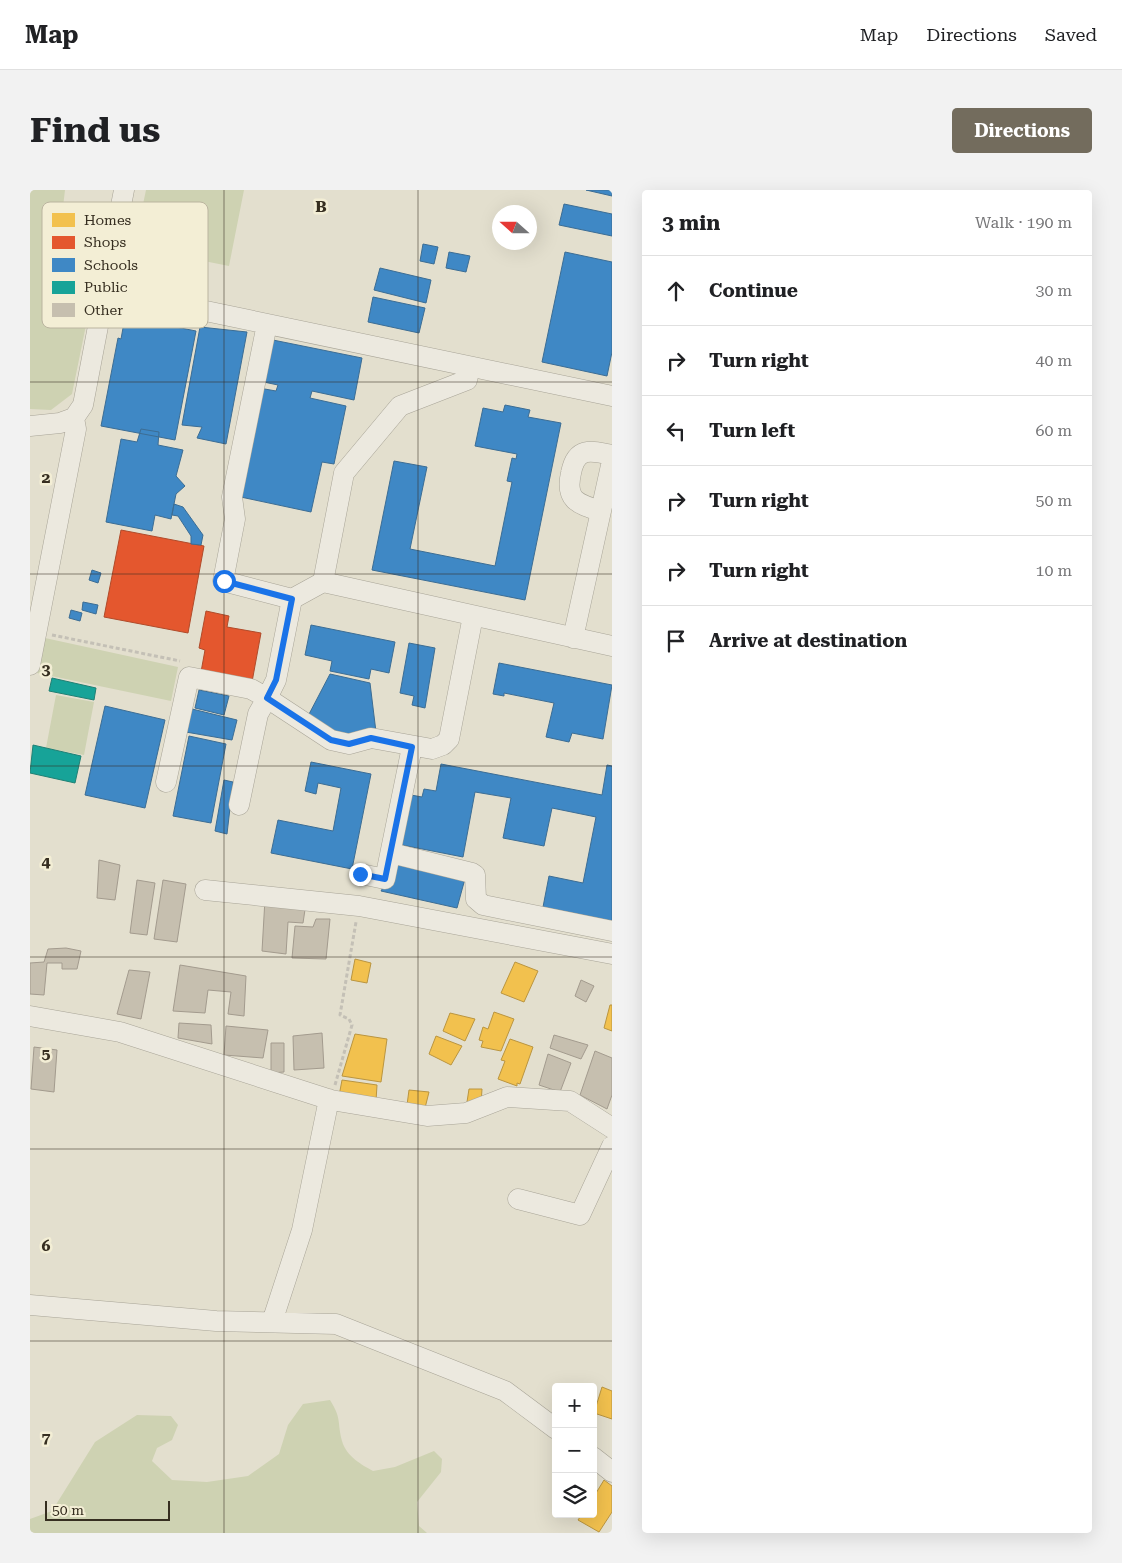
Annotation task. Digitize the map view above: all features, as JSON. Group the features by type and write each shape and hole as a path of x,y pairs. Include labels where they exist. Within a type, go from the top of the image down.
{"street":[{"path":"208,312 612,396"},
{"path":"267,324 232,497 235,519 224,581 292,599 323,582 612,646"},
{"path":"30,426 60,423 74,418 83,405 98,328"},
{"path":"323,582 344,473 400,406 467,380 470,367"},
{"path":"30,665 76,429 74,418"},
{"path":"601,511 576,501 569,491 568,485 573,461 582,453 592,451 612,455"},
{"path":"573,638 612,461"},
{"path":"239,805 258,714 276,680 292,599"},
{"path":"166,782 189,677 251,689 331,740 349,744 371,738 432,750 443,745 449,739 473,616"},
{"path":"360,874 385,879 412,747"},
{"path":"391,853 472,873 476,876 476,899 483,905 612,931"},
{"path":"205,890 359,906 612,954"},
{"path":"30,1016 120,1032 330,1099 427,1116 466,1113 508,1097 570,1101 612,1128"},
{"path":"272,1322 302,1230 330,1099"},
{"path":"518,1199 580,1215 612,1146"},
{"path":"30,1305 216,1321 336,1324 505,1391 555,1428"},
{"path":"597,1460 612,1472"}],"path":[{"path":"36,632 181,662 189,677"},
{"path":"330,1099 352,1025 349,1019 340,1015 359,906"}],"green space":[{"path":"30,190 65,190 64,202 42,202 42,328 85,328 72,394 51,410 30,409"},
{"path":"146,190 244,190 229,266 208,262 208,202 143,202"},
{"path":"45,638 178,667 171,701 37,673"},
{"path":"56,695 94,702 84,755 46,748"},
{"path":"330,1400 338,1416 342,1441 347,1451 364,1466 373,1471 395,1467 434,1451 442,1459 441,1472 417,1502 419,1526 427,1533 30,1533 30,1519 52,1511 95,1442 137,1415 171,1416 178,1425 172,1440 157,1448 152,1461 172,1480 207,1482 248,1476 279,1454 288,1425 303,1404"}],"building: Homes":[{"path":"355,959 371,963 367,983 351,980"},
{"path":"515,962 538,971 524,1002 501,993"},
{"path":"610,1005 612,1005 612,1031 604,1028"},
{"path":"494,1012 514,1019 501,1051 481,1047 483,1041 479,1040 483,1027 488,1029"},
{"path":"450,1013 475,1019 465,1041 443,1031"},
{"path":"355,1034 387,1039 381,1082 342,1076"},
{"path":"436,1036 462,1046 451,1065 429,1054"},
{"path":"510,1039 533,1047 520,1084 517,1083 517,1086 498,1079 505,1061 501,1060"},
{"path":"342,1080 377,1085 376,1101 339,1096"},
{"path":"469,1089 482,1089 481,1104 467,1102"},
{"path":"409,1090 429,1092 425,1108 407,1105"},
{"path":"602,1387 612,1391 612,1419 597,1414 597,1403"},
{"path":"604,1480 612,1486 612,1512 599,1532 578,1520 579,1518 597,1518 597,1491"}],"building: Shops":[{"path":"121,530 204,546 188,633 104,617"},
{"path":"206,611 229,616 227,627 261,633 252,682 201,672 205,650 199,648"}],"building: Schools":[{"path":"586,190 612,190 612,196"},
{"path":"564,204 612,214 612,236 559,225"},
{"path":"423,244 438,247 434,264 420,261"},
{"path":"449,252 470,256 466,272 446,268"},
{"path":"565,252 612,262 612,352 607,376 542,362"},
{"path":"380,268 431,280 426,303 374,290"},
{"path":"373,297 425,308 419,333 368,322"},
{"path":"123,328 181,328 196,331 175,440 101,426 118,338 121,339"},
{"path":"200,328 247,332 226,444 197,438 202,427 182,425"},
{"path":"268,339 362,358 354,400 312,391 310,398 346,406 334,464 322,462 311,512 236,496 259,388 276,391 278,385 259,381"},
{"path":"505,405 530,410 528,417 561,423 525,600 372,570 394,461 427,467 410,549 495,566 512,482 507,481 512,458 516,459 517,454 475,446 483,408 503,412"},
{"path":"141,429 159,432 158,445 183,450 176,476 185,486 176,494 171,519 155,515 152,531 106,522 121,439 137,442"},
{"path":"174,504 183,507 203,535 201,545 191,544 191,536 178,516 172,515"},
{"path":"92,570 101,573 98,583 89,580"},
{"path":"83,602 98,605 96,614 82,610"},
{"path":"71,610 82,613 80,621 69,618"},
{"path":"311,625 395,642 389,673 371,669 369,679 330,671 332,661 305,655"},
{"path":"409,643 435,648 425,708 412,705 414,696 400,693"},
{"path":"499,663 612,685 603,739 572,733 569,742 546,737 554,703 504,693 504,696 493,694"},
{"path":"330,674 370,683 376,732 332,735 307,718"},
{"path":"199,690 229,696 224,715 195,708"},
{"path":"105,706 165,720 145,808 85,795"},
{"path":"184,707 237,720 232,740 180,731"},
{"path":"189,736 226,744 211,823 173,816"},
{"path":"311,762 371,774 352,869 271,853 278,820 333,831 341,788 318,783 316,794 305,791"},
{"path":"441,764 602,795 607,765 612,766 612,921 543,907 549,876 583,883 596,817 552,808 544,846 503,838 511,798 475,792 463,857 402,845 411,795 422,797 424,789 436,791"},
{"path":"224,780 233,782 227,834 215,831"},
{"path":"397,864 466,875 457,908 381,891"}],"building: Public":[{"path":"52,678 96,688 94,700 49,691"},
{"path":"33,745 81,756 75,783 30,773"}],"building: Other":[{"path":"99,860 120,865 115,900 97,898"},
{"path":"137,880 155,883 147,935 130,933"},
{"path":"163,880 186,884 177,942 154,939"},
{"path":"265,899 306,903 303,923 288,922 286,954 262,951"},
{"path":"316,919 330,919 326,959 292,958 295,926 313,927"},
{"path":"66,948 81,951 77,969 62,969 62,963 47,963 44,995 30,994 30,963 44,962 48,949"},
{"path":"180,965 246,976 244,1016 228,1014 231,992 208,990 205,1013 173,1011"},
{"path":"129,970 150,972 141,1019 117,1014"},
{"path":"581,980 594,986 586,1002 575,996"},
{"path":"179,1023 211,1025 212,1044 178,1038"},
{"path":"226,1026 268,1030 263,1058 224,1055"},
{"path":"322,1033 324,1068 294,1070 293,1036"},
{"path":"554,1035 588,1045 581,1059 550,1048"},
{"path":"271,1043 284,1043 284,1072 271,1073"},
{"path":"34,1047 57,1050 54,1092 31,1089"},
{"path":"595,1051 612,1058 612,1095 607,1109 580,1095"},
{"path":"548,1054 571,1063 560,1092 539,1085"}],"route":[{"path":"224,581 292,599 276,680 267,698 331,740 349,744 371,738 412,747 385,879 360,874"}]}
